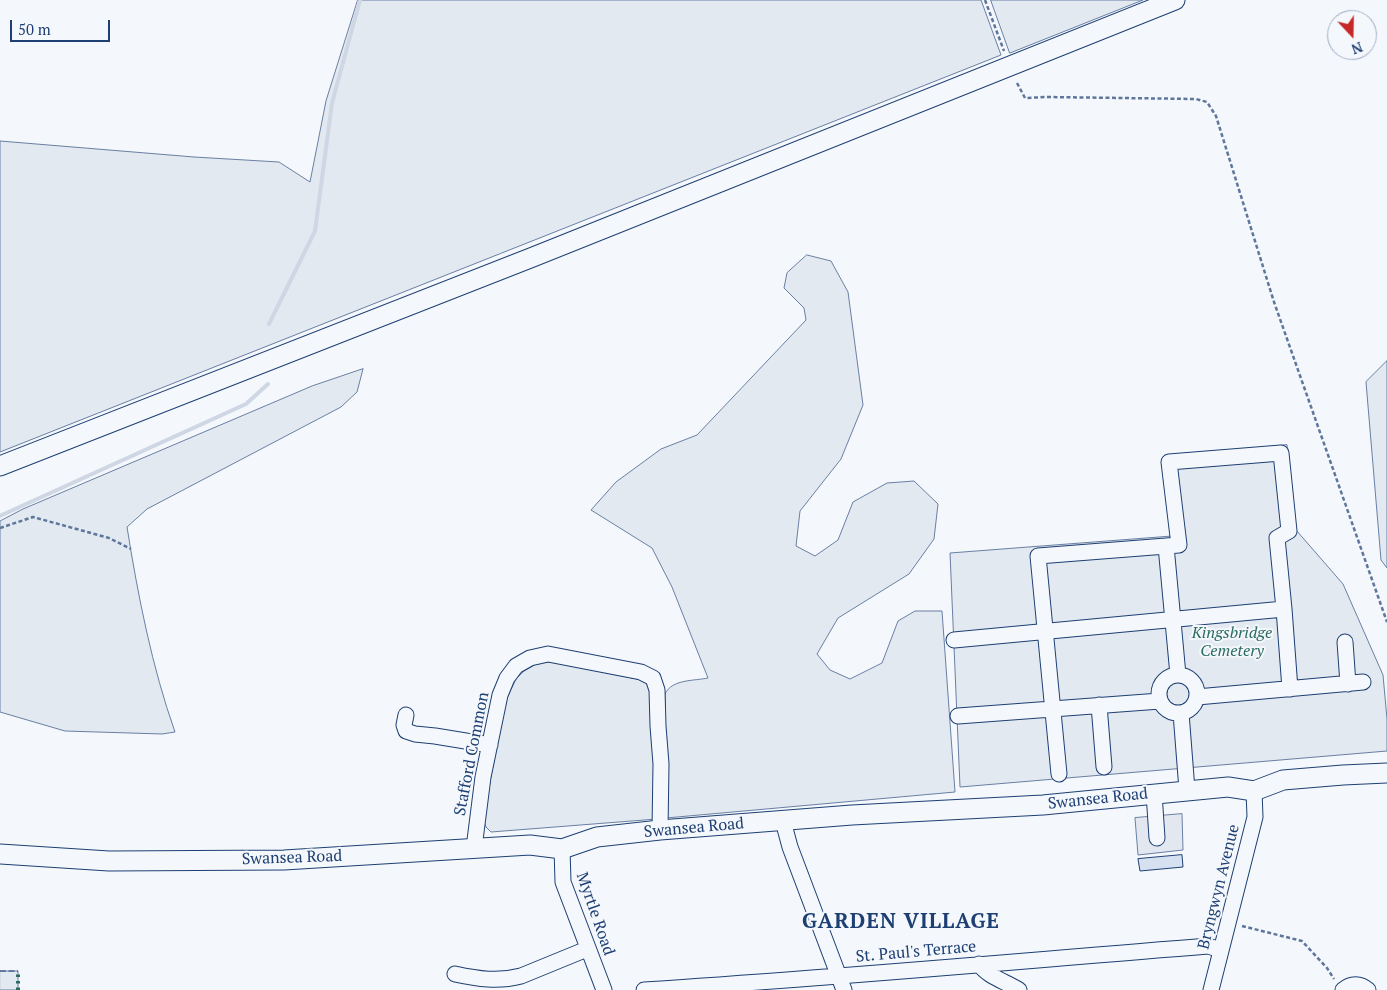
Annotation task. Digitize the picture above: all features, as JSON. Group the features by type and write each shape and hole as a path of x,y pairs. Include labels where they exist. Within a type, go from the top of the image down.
{"main road":[{"path":"0,466 542,253 1175,0"},
{"name":"Swansea Road","path":"0,854 109,861 284,860 530,845 562,849 597,837 660,830 783,822 852,815 1043,805 1228,787 1254,791 1283,780 1344,774 1387,773"}],"street":[{"path":"1059,774 1038,556 1179,545 1169,462 1281,453 1289,531 1277,538 1290,689"},
{"path":"1166,546 1178,675"},
{"path":"954,640 1284,610"},
{"path":"1198,697 1355,683 1345,642"},
{"name":"Stafford Common","path":"474,848 483,777 500,695 507,678 516,666 530,658 548,654 641,672 653,678 657,690 661,764 660,830"},
{"path":"1178,675 1191,679 1195,684 1198,697 1192,708 1181,713 1170,711 1160,701 1160,689 1168,678 1178,675"},
{"path":"958,716 1160,701"},
{"path":"1099,705 1104,767"},
{"path":"1181,713 1187,790"},
{"path":"406,715 404,724 406,731 490,745"},
{"name":"Bryngwyn Avenue","path":"1211,990 1254,817 1254,791"},
{"path":"1154,794 1157,838"},
{"path":"783,822 790,847 841,983"},
{"name":"Myrtle Road","path":"562,849 562,882 604,990"},
{"name":"St. Paul's Terrace","path":"644,990 841,983 979,964 1208,946 1221,950"},
{"path":"455,974 479,979 510,979 587,949"},
{"path":"979,964 984,972 1019,990"},
{"path":"1343,990 1352,984 1357,984 1368,990"}],"path":[{"path":"985,0 1004,51"},
{"path":"1017,83 1024,98 1196,99 1207,102 1216,116 1274,302 1387,622"},
{"path":"0,528 33,517 109,538 131,549"},
{"path":"1228,923 1302,941 1327,968 1336,983 1343,990"}],"green space":[{"path":"358,0 981,0 1001,55 0,452 0,141 279,162 310,182 326,101"},
{"path":"991,0 1143,0 1010,53"},
{"path":"807,255 831,261 848,292 863,405 841,459 800,511 796,546 815,556 838,540 853,502 887,483 914,481 938,504 934,539 909,574 838,618 817,654 830,670 850,679 882,663 898,621 915,611 942,611 955,792 666,818 665,694 668,689 678,683 708,678 672,587 652,548 591,510 616,482 661,449 697,435 806,320 804,308 784,288 787,273"},
{"path":"1387,361 1387,568 1381,560 1366,382"},
{"path":"363,369 357,392 341,407 147,509 127,527 146,631 159,682 175,732 162,734 65,731 0,712 0,521 23,509 312,386"},
{"name":"Kingsbridge Cemetery","path":"1287,445 1296,530 1343,584 1383,675 1387,719 1387,751 960,787 950,553 1172,536 1162,459"},
{"path":"552,662 637,679 647,684 653,691 657,819 491,832 486,827 483,819 505,702 516,679 524,671 538,663"},
{"path":"0,971 18,971 18,990 0,990"}],"shaded area":[{"path":"1182,814 1183,850 1138,855 1135,818"}],"building":[{"path":"1182,855 1183,867 1140,871 1138,859"}],"waterway":[{"path":"269,324 315,231 332,103 360,0"},
{"path":"0,516 246,404 268,384"}],"hedge":[{"path":"18,971 18,990"}],"fence":[{"path":"0,971 18,971"}],"district":[{"name":"GARDEN VILLAGE","path":"901,922"}]}
